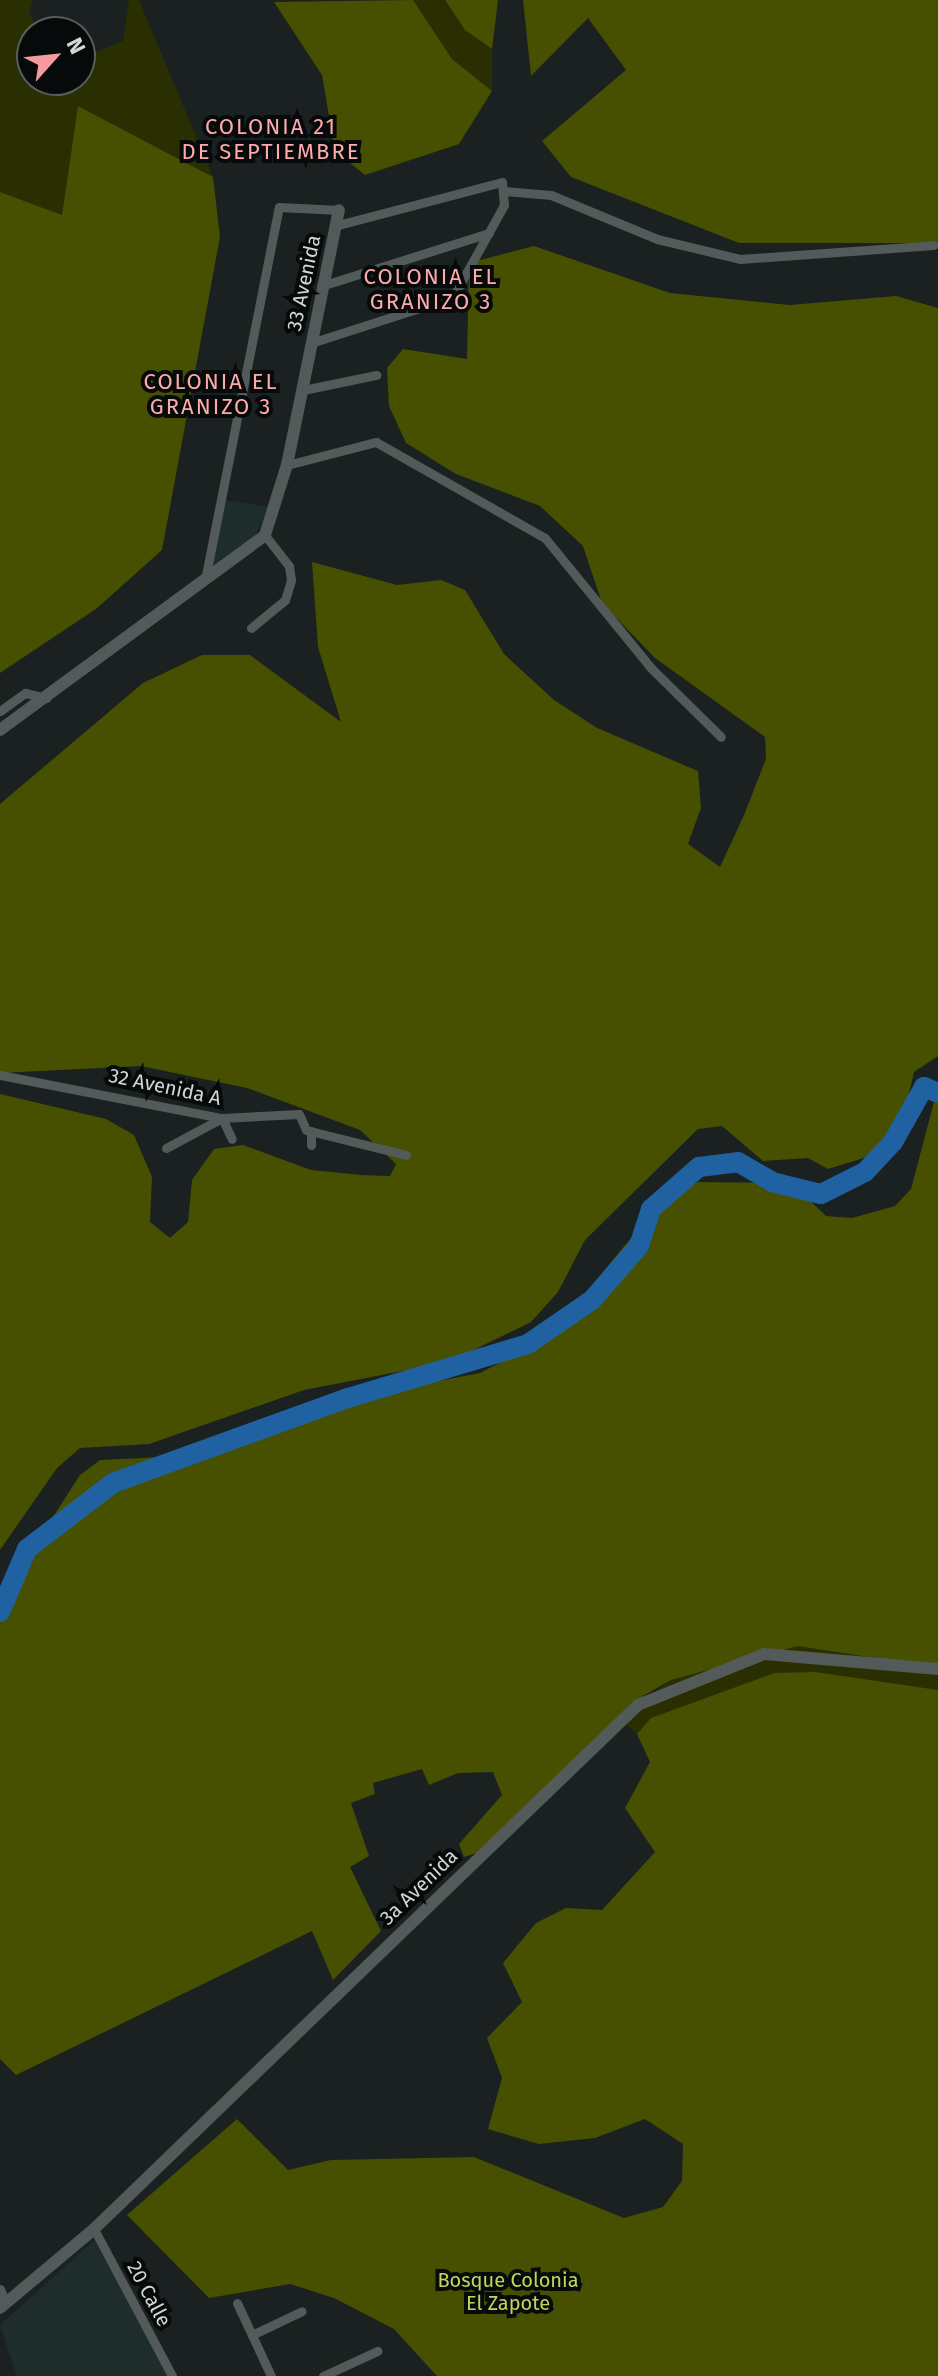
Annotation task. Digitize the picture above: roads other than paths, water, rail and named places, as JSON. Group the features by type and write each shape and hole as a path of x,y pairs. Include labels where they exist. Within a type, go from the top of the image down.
{"street":[{"path":"311,343 453,297 489,233 504,191 499,180 338,225"},
{"path":"504,191 551,195 657,239 740,259 933,245"},
{"name":"33 Avenida","path":"205,583 279,207 339,210 338,225 321,286 287,465 265,535"},
{"path":"321,286 489,233"},
{"path":"303,390 376,375"},
{"path":"287,465 376,442 545,538 651,668 721,737"},
{"path":"0,730 205,583 265,535 289,566 291,580 285,600 251,628"},
{"path":"0,711 25,693 46,698"},
{"name":"32 Avenida A","path":"0,1075 222,1118 299,1114 311,1131 406,1155"},
{"path":"166,1148 222,1118 232,1139"},
{"path":"311,1131 311,1145"},
{"name":"3a Avenida","path":"3,2306 94,2229 638,1705 775,1652 938,1669"},
{"name":"20 Calle","path":"94,2229 172,2376"},
{"path":"0,2289 3,2306"},
{"path":"237,2303 271,2376"},
{"path":"252,2335 302,2311"},
{"path":"323,2376 377,2351"}],"waterway":[{"path":"0,1612 27,1549 113,1483 348,1398 528,1344 592,1300 639,1246 651,1209 699,1167 738,1162 772,1182 821,1194 865,1172 893,1142 924,1087 938,1093"}],"district":[{"name":"COLONIA 21 DE SEPTIEMBRE","path":"271,138"},
{"name":"COLONIA EL GRANIZO 3","path":"431,288"},
{"name":"COLONIA EL GRANIZO 3","path":"211,394"}],"park label":[{"name":"Bosque Colonia El Zapote","path":"508,2292"}]}
